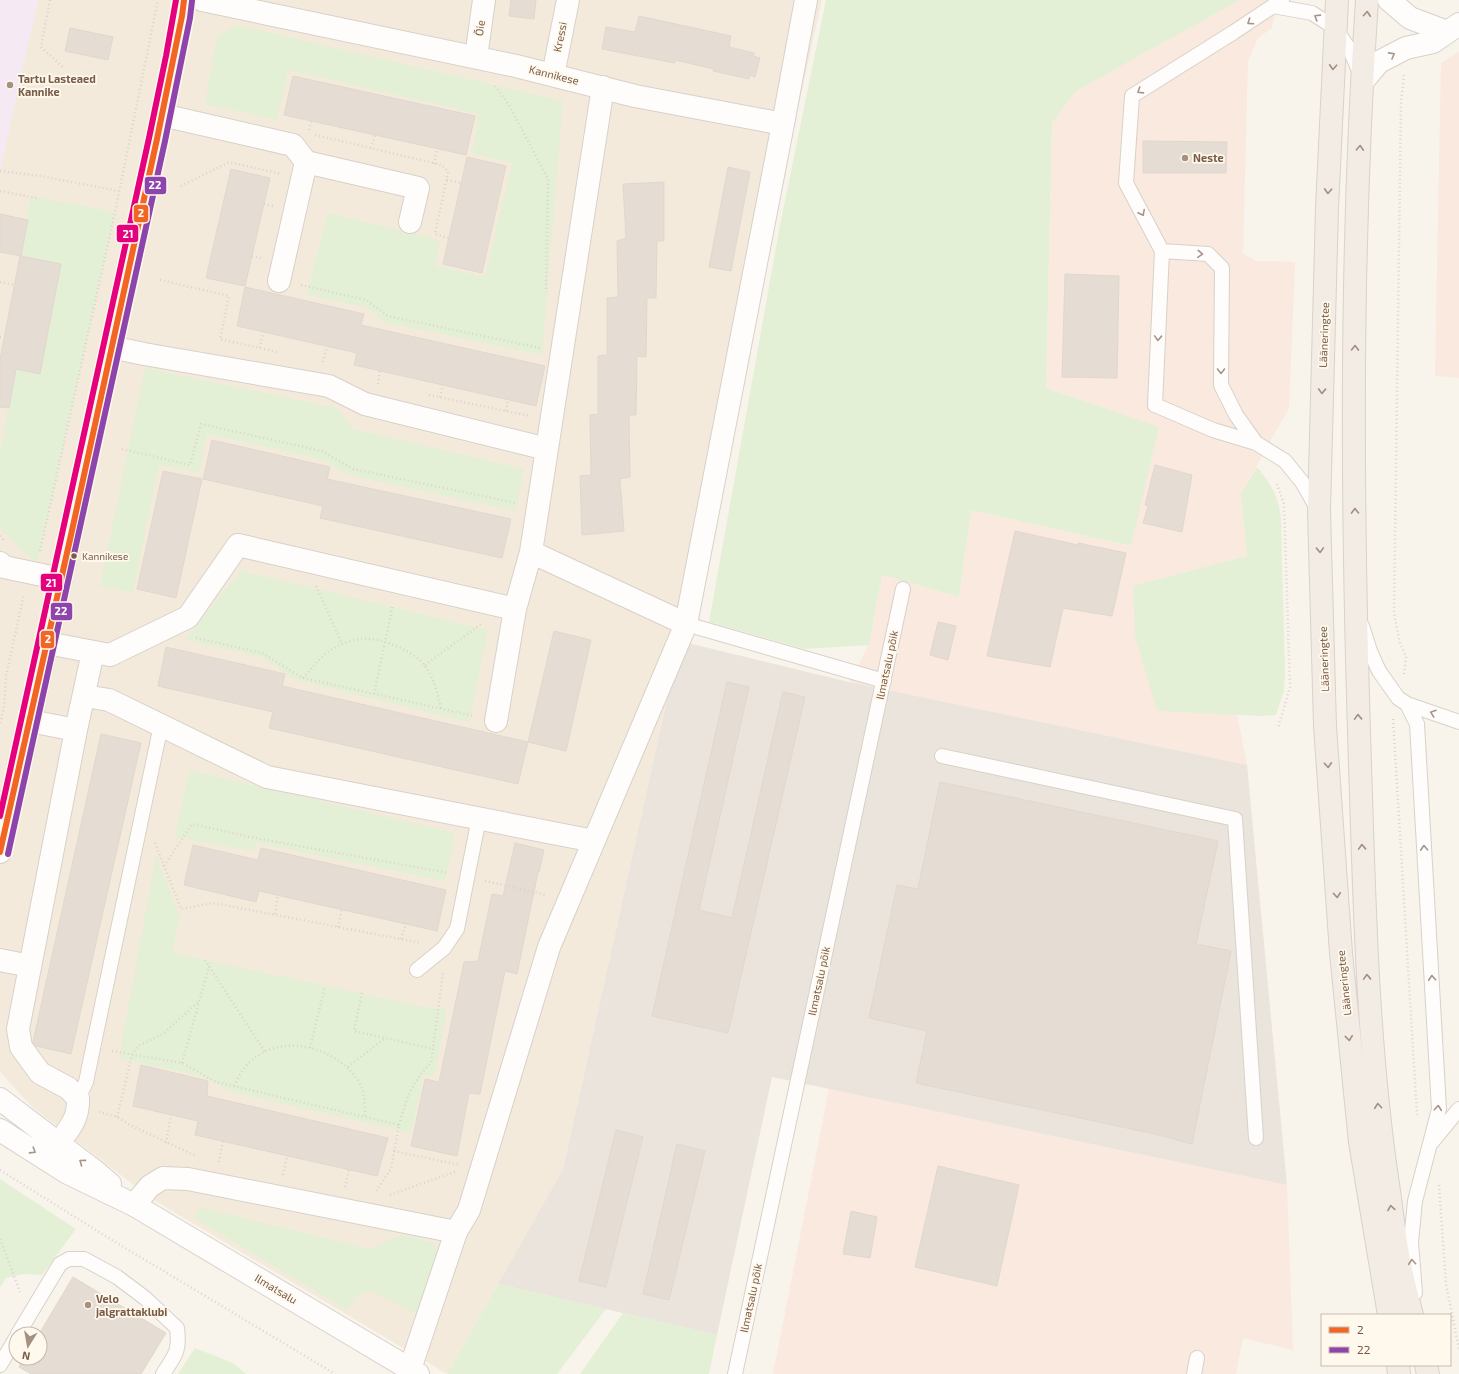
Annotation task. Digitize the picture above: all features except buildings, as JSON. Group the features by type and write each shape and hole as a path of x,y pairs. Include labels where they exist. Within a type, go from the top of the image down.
{"highway":[{"name":"Lääneringtee","path":"1337,0 1327,208 1319,511 1326,726 1341,953 1360,1142 1389,1314"},
{"name":"Lääneringtee","path":"1368,0 1357,222 1354,393 1357,680 1368,1003 1382,1145 1401,1271 1412,1314"}],"street":[{"path":"0,852 162,116 184,0"},
{"name":"Kannikese","path":"202,0 476,57 552,74 635,96 783,124"},
{"name":"Õie","path":"476,57 484,0"},
{"name":"Kressi","path":"552,74 568,0"},
{"path":"414,1372 456,1232 469,1210 476,1164 549,947 686,624 806,0"},
{"path":"1389,0 1410,18 1453,28"},
{"path":"1363,81 1379,62 1406,48 1433,42 1453,28"},
{"path":"496,721 510,607 531,552 603,87"},
{"path":"162,116 293,145 304,170 279,280"},
{"path":"304,170 418,188 410,222"},
{"path":"111,347 329,386 364,404 547,449"},
{"path":"47,643 110,655 188,617 238,545 510,607"},
{"path":"531,552 686,624"},
{"path":"1,571 35,573 61,579"},
{"path":"58,1144 74,1122 79,1107 78,1098 68,1088 40,1072 21,1047 18,1029 76,730 94,652"},
{"path":"85,696 109,700 266,777 594,841"},
{"path":"30,721 76,730"},
{"path":"0,960 30,966"},
{"name":"Ilmatsalu","path":"0,1099 96,1172 134,1205"},
{"name":"Ilmatsalu","path":"0,1130 66,1172 134,1205 414,1372"},
{"path":"134,1205 150,1186 163,1178 188,1179 365,1208 456,1232"},
{"path":"1378,1256 1384,1314"}],"lane":[{"path":"1319,511 1302,482 1285,461 1256,443 1213,430 1155,405 1162,250 1126,183 1132,96 1278,3 1312,13 1335,28 1351,52 1363,81"},
{"path":"1162,250 1208,254 1222,268 1221,386 1236,415 1256,443"},
{"name":"Ilmatsalu põik","path":"735,1374 903,589"},
{"path":"1356,606 1370,651 1379,671 1403,701 1417,724 1439,1109 1415,1200 1411,1242 1416,1314"},
{"path":"686,624 884,681"},
{"path":"1403,701 1459,722"},
{"path":"78,1098 86,1082 161,726"},
{"path":"942,756 1236,819 1256,1138"},
{"path":"417,970 445,946 457,929 479,818"},
{"path":"1429,1149 1459,1109"},
{"path":"23,1326 60,1264 69,1259 84,1259 118,1277 145,1298 177,1328 179,1344 176,1353 163,1374"},
{"path":"0,1365 8,1352"},
{"path":"1194,1374 1197,1358"},
{"path":"0,1370 6,1374"}],"path":[{"path":"50,0 41,47 64,68"},
{"path":"0,723 4,708 6,676 26,583 35,573 119,191 158,0"},
{"path":"1406,48 1401,102 1394,613 1400,642 1406,657 1406,670 1403,701 1392,722 1417,1118"},
{"path":"476,57 509,106 548,179 546,295"},
{"path":"308,133 310,121"},
{"path":"371,148 375,135"},
{"path":"434,164 437,149"},
{"path":"180,186 229,162 304,170"},
{"path":"0,170 119,191"},
{"path":"447,180 461,183"},
{"path":"0,191 37,198"},
{"path":"435,234 449,238"},
{"path":"160,280 229,296 220,340 281,353"},
{"path":"279,280 366,300 388,316 562,352"},
{"path":"0,282 14,285"},
{"path":"260,348 263,332"},
{"path":"0,336 4,337"},
{"path":"323,362 327,347"},
{"path":"316,361 328,364"},
{"path":"380,371 378,384 385,386"},
{"path":"440,397 443,385"},
{"path":"424,394 531,416"},
{"path":"506,411 508,399"},
{"path":"122,449 190,465 201,424 322,451 353,469 538,508"},
{"path":"1273,479 1278,486 1284,504 1290,687 1278,728"},
{"path":"304,560 342,644"},
{"path":"374,694 398,582"},
{"path":"425,665 510,607"},
{"path":"160,630 262,653 303,678 496,721"},
{"path":"303,678 324,655 342,644 363,639 385,642 414,655 425,665 434,683 441,709"},
{"path":"143,811 181,909 214,903 445,946 431,1063 421,1073 406,1099 399,1125 391,1168 365,1208"},
{"path":"164,866 192,824 255,838 467,877 569,900"},
{"path":"275,914 278,895"},
{"path":"338,927 342,909"},
{"path":"401,939 406,924"},
{"path":"206,960 265,1052"},
{"path":"182,1063 209,966"},
{"path":"310,1048 325,986"},
{"path":"362,993 354,1031 433,1049"},
{"path":"117,1117 132,1055 138,1046 163,1034 200,1001"},
{"path":"348,1067 385,1038"},
{"path":"234,1086 245,1067 255,1057 265,1052 286,1046 310,1048 328,1054 348,1067 360,1085 364,1102 365,1117"},
{"path":"93,1048 182,1063 216,1082 399,1125"},
{"path":"166,1142 171,1115"},
{"path":"218,1166 223,1141"},
{"path":"1429,1149 1438,1172 1446,1284 1459,1349"},
{"path":"394,1151 476,1164"},
{"path":"283,1177 287,1156"},
{"path":"365,1208 476,1164"},
{"path":"0,1170 107,1237 334,1374"},
{"path":"344,1190 349,1170"},
{"path":"0,1239 29,1316"}],"shaded area":[{"path":"0,0 822,0 563,1169 447,1374 152,1199 32,1107 0,1072"},
{"name":"Tartu Lasteaed Kannike","path":"0,0 38,0 0,171"},
{"path":"1240,0 1277,0 1272,28 1258,38 1248,61 1243,253 1256,261 1295,262 1289,408 1241,494 1247,556 1134,586 1157,711 1237,714 1247,765 849,682 869,645 882,575 959,597 971,510 1130,546 1159,427 1046,388 1052,123 1076,91"},
{"path":"1459,52 1459,378 1435,376 1441,63"},
{"path":"680,641 849,682 1247,765 1287,1185 772,1077 717,1335 498,1284 563,1169"},
{"path":"829,1089 1287,1185 1293,1350 1243,1338 1236,1374 773,1374"}],"green space":[{"path":"826,0 1240,0 1076,91 1052,123 1046,388 1159,427 1131,546 971,510 959,597 882,575 869,645 804,649 709,622 780,225"},
{"path":"237,25 563,101 542,355 384,322 366,307 306,295 328,213 440,240 435,266 485,277 512,163 472,153 479,114 288,70 277,120 205,104 217,36"},
{"path":"30,196 115,212 37,564 0,529 0,454 16,369 40,374 20,256 27,223"},
{"path":"145,368 337,408 353,429 524,469 516,511 349,475 320,459 207,434 199,472 159,465 133,592 100,586"},
{"path":"1257,467 1276,496 1281,518 1285,676 1284,691 1276,715 1260,716 1157,711 1135,636 1133,586 1247,556 1241,494"},
{"path":"241,571 488,630 469,722 295,680 261,657 185,640"},
{"path":"189,770 455,833 445,881 256,843 252,851 175,837"},
{"path":"156,855 180,916 172,953 410,1004 447,1010 434,1077 424,1075 411,1133 228,1091 203,1077 119,1058"},
{"path":"0,1179 76,1229 42,1275 23,1274 6,1278 0,1287"},
{"path":"201,1208 371,1249 403,1234 433,1243 439,1253 420,1313 411,1311 372,1291 357,1295 347,1310 194,1218"},
{"path":"498,1284 606,1309 557,1374 447,1374"},
{"path":"623,1313 717,1335 709,1374 580,1374"},
{"path":"195,1348 233,1363 246,1374 178,1374"}],"transit line":[{"name":"21","path":"0,816 149,138 176,0"},
{"name":"2","path":"0,852 157,139 184,0"},
{"name":"22","path":"8,854 165,141 190,18 192,1"}],"place":[{"name":"Tartu Lasteaed Kannike","path":"10,85"},
{"name":"Neste","path":"1185,158"},
{"name":"Kannikese","path":"74,556"},
{"name":"Velo jalgrattaklubi","path":"88,1305"}]}
